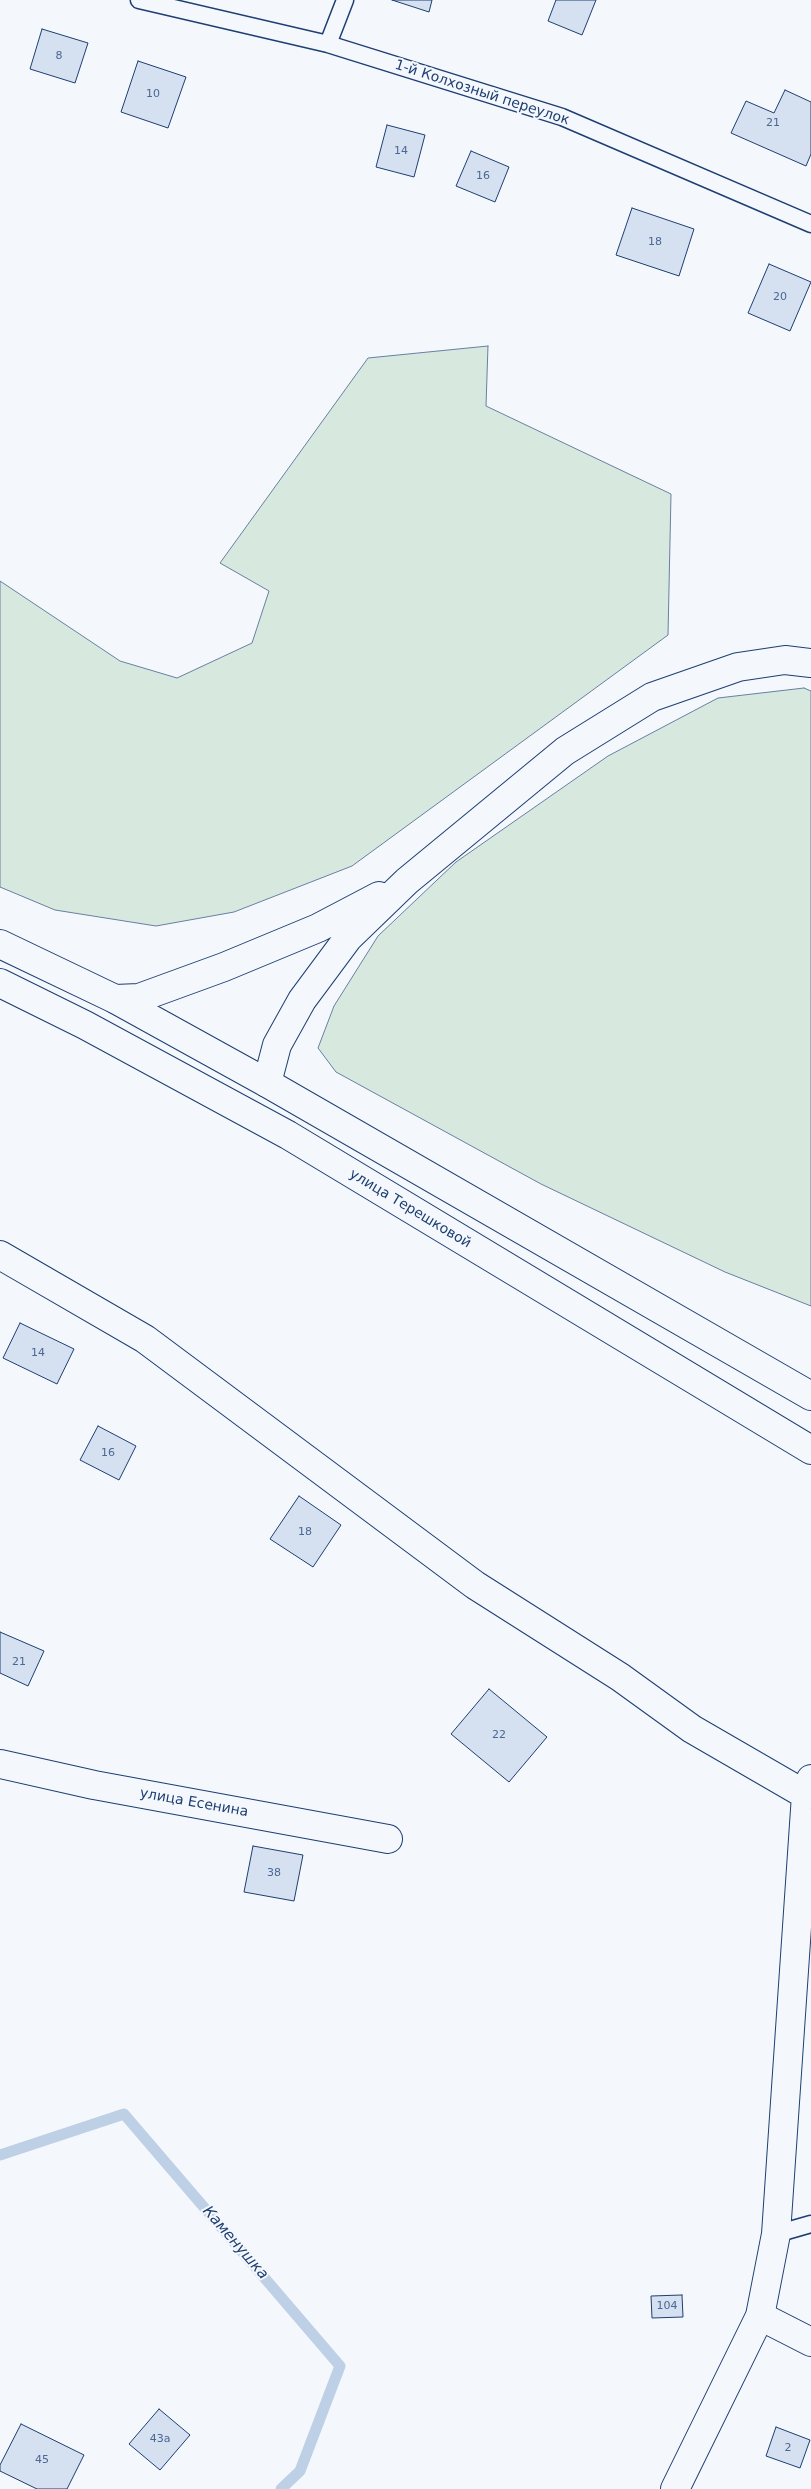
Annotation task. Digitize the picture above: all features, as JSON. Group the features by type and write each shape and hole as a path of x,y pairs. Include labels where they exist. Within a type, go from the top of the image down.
{"street":[{"path":"267,1083 277,1044 302,1000 348,938 407,881 565,751 652,697 738,667 785,660 811,663"},
{"path":"115,999 139,998 224,967 318,928 407,881"},
{"path":"0,944 115,999 267,1083 811,1396"},
{"name":"улица Терешковой","path":"0,983 85,1025 288,1135 803,1445"},
{"path":"0,1255 145,1339 475,1585 620,1677 692,1729 808,1787 776,2234 760,2316 675,2489"},
{"name":"улица Есенина","path":"0,1764 94,1785 388,1839"},
{"path":"760,2316 811,2342"}],"lane":[{"name":"1-й Колхозный переулок","path":"139,0 328,44 562,117 811,224"},
{"path":"328,44 345,0"},
{"path":"776,2234 811,2224"}],"shaded area":[{"path":"488,346 486,406 671,494 668,635 352,866 234,912 156,926 55,910 0,887 0,581 120,661 177,678 252,643 269,591 220,563 368,358"},
{"path":"804,688 811,691 811,1306 725,1272 541,1184 336,1072 318,1048 334,1006 378,936 456,862 608,756 718,698"}],"building":[{"path":"392,0 432,0 429,12"},
{"path":"556,0 596,0 582,35 548,21"},
{"path":"42,29 88,43 75,83 30,69"},
{"path":"138,61 186,77 168,128 121,112"},
{"path":"785,90 811,102 811,154 806,166 731,133 746,101 774,113"},
{"path":"387,125 425,135 414,177 376,167"},
{"path":"471,151 509,167 495,202 456,186"},
{"path":"632,208 694,229 679,276 616,255"},
{"path":"769,264 811,282 790,331 748,313"},
{"path":"20,1323 74,1349 57,1384 3,1358"},
{"path":"98,1426 136,1446 119,1480 80,1460"},
{"path":"299,1496 341,1525 313,1567 270,1539"},
{"path":"0,1632 44,1651 28,1686 0,1673"},
{"path":"489,1689 547,1737 509,1782 451,1734"},
{"path":"253,1846 303,1855 294,1901 244,1892"},
{"path":"682,2295 683,2317 652,2318 651,2296"},
{"path":"159,2409 190,2435 160,2470 129,2444"},
{"path":"21,2424 84,2455 67,2489 37,2489 0,2471 0,2465"},
{"path":"776,2427 810,2440 800,2468 766,2456"}],"waterway":[{"name":"Каменушка","path":"0,2155 124,2114 340,2366 300,2471 281,2489"}]}
